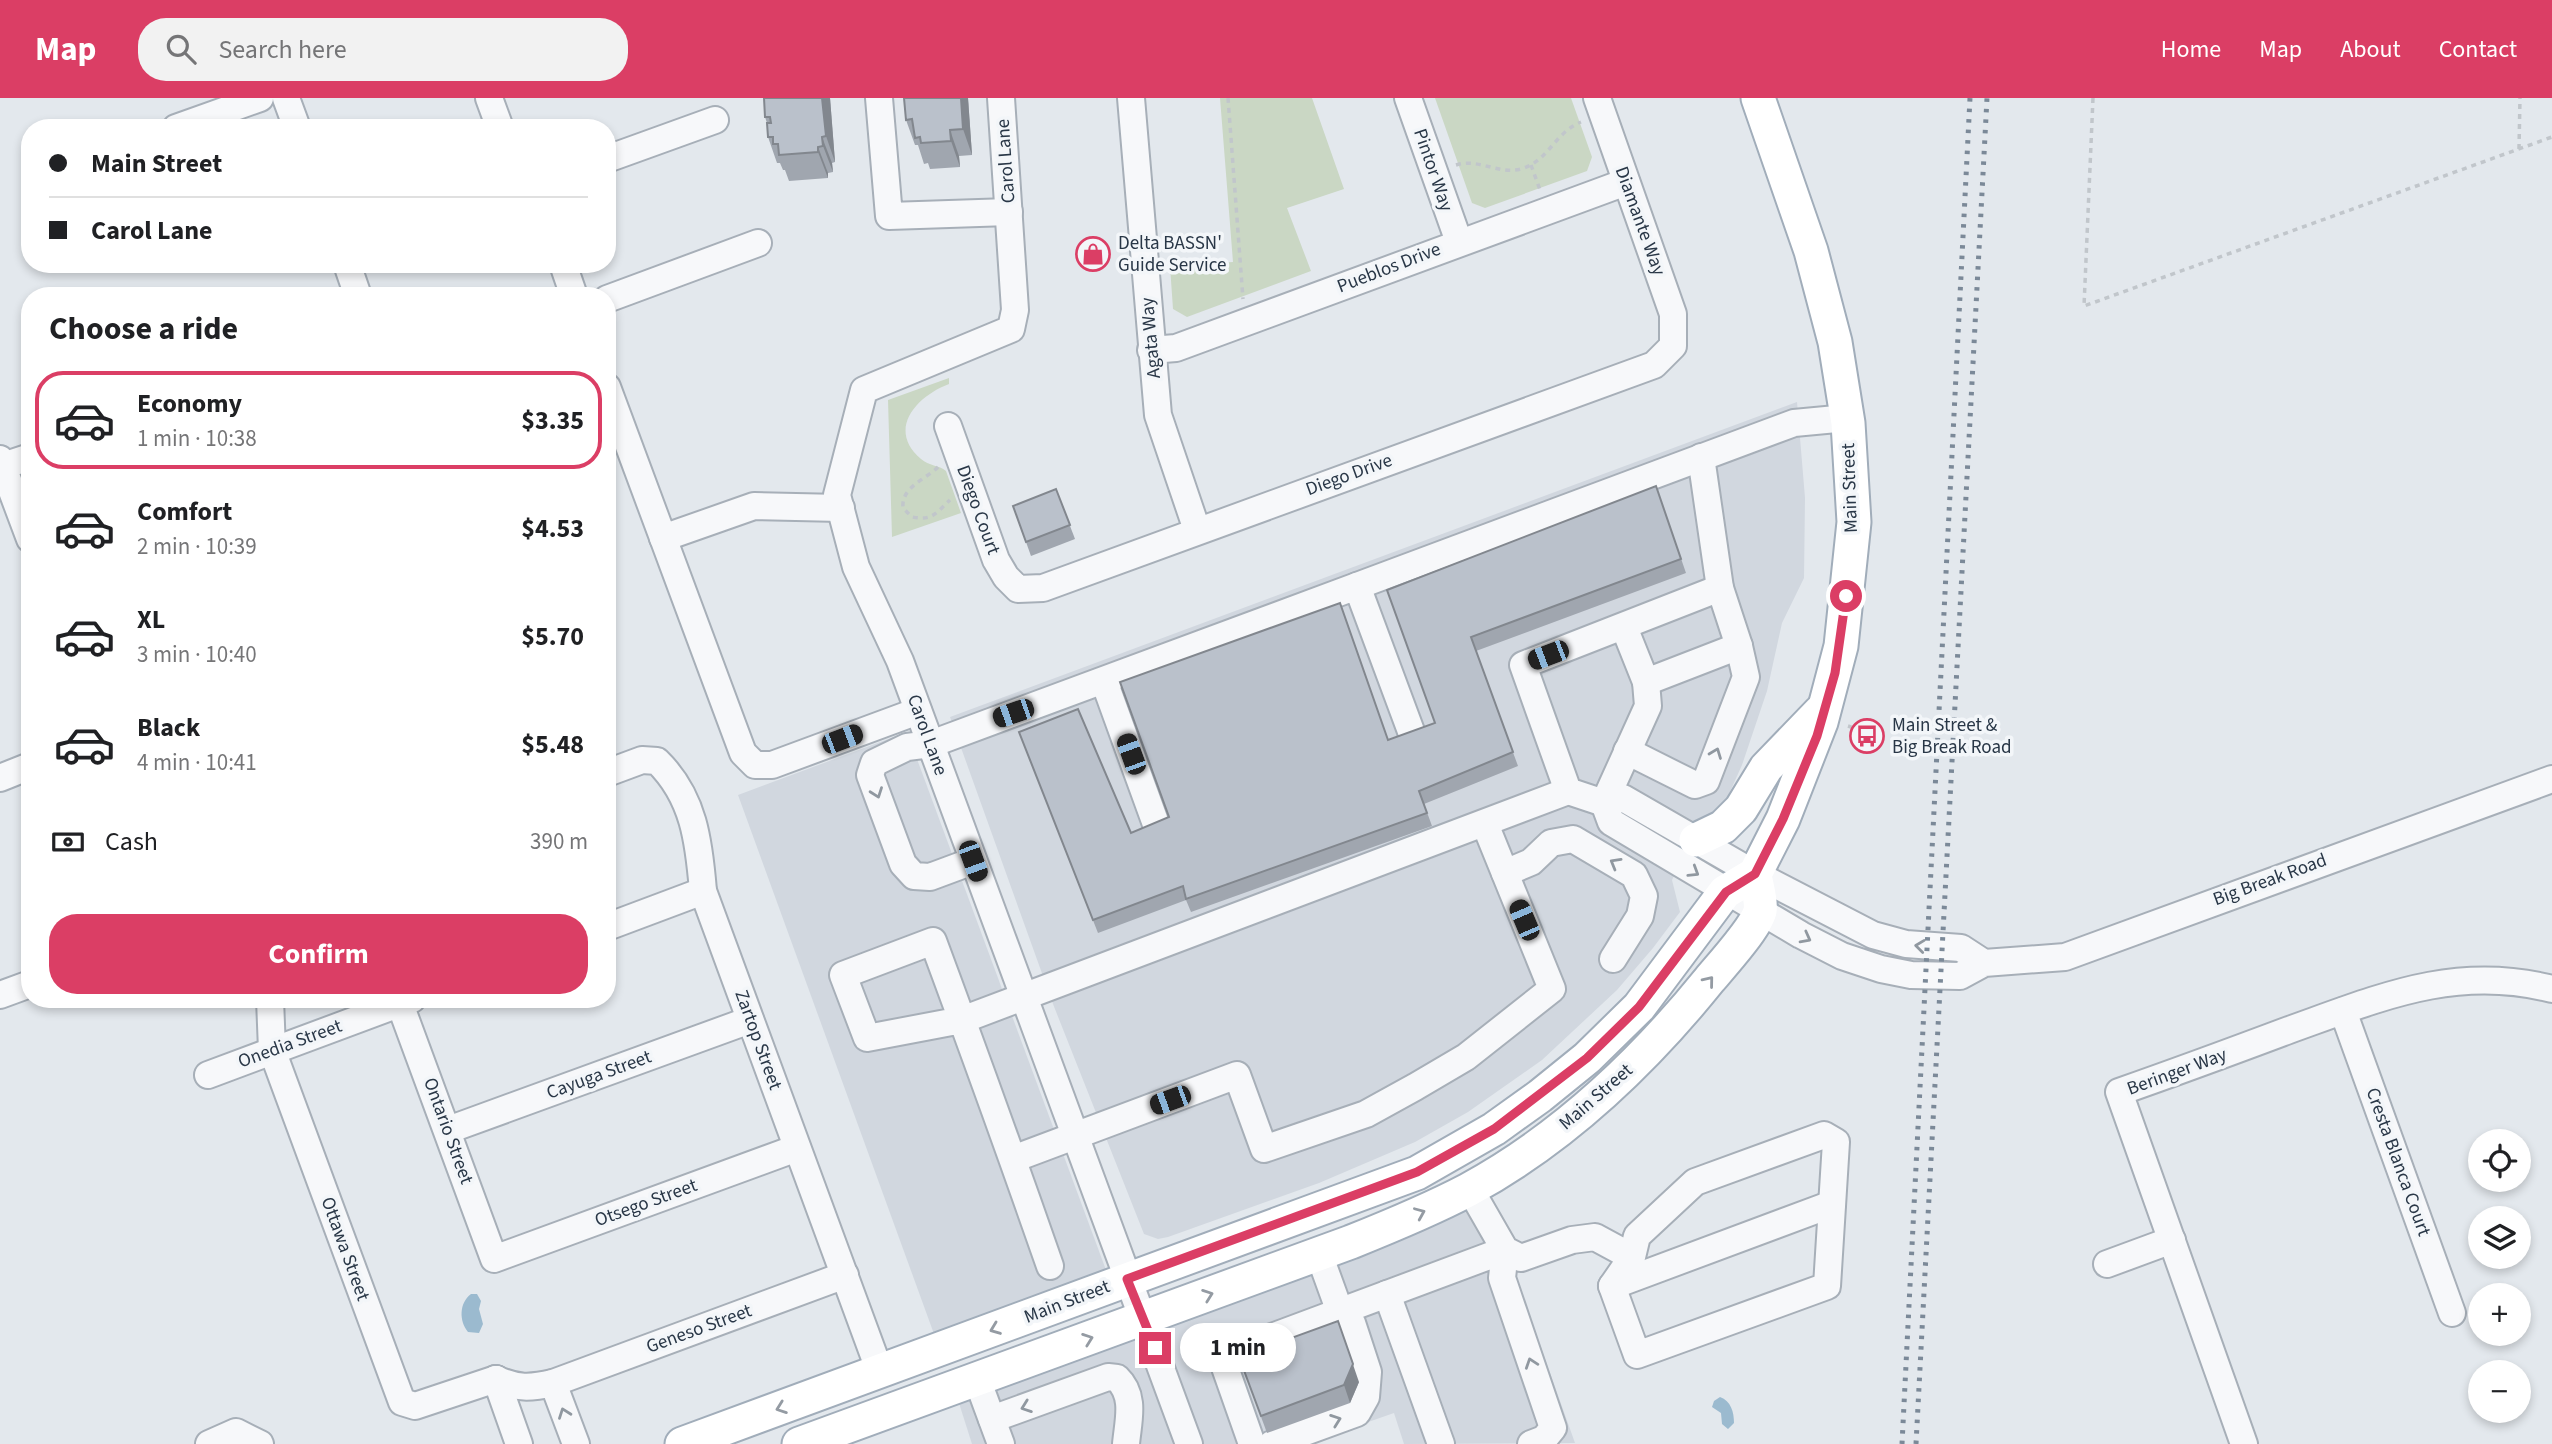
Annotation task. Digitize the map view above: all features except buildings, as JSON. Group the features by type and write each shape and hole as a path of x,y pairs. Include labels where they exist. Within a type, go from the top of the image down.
{"main road":[{"name":"Main Street","path":"682,1444 1417,1172 1494,1129 1587,1058 1639,1007 1726,892 1755,874 1783,819 1826,705 1841,646 1854,522 1847,418 1835,342 1811,251 1758,98"},
{"path":"1696,840 1723,827 1741,809 1766,768 1826,705"},
{"path":"1755,874 1760,911"},
{"name":"Main Street","path":"799,1444 1319,1254 1425,1212 1470,1189 1535,1149 1599,1096 1666,1034 1739,945 1760,911"}],"street":[{"path":"201,119 260,98"},
{"path":"286,98 294,119"},
{"path":"489,98 497,119"},
{"path":"879,98 889,216 1009,212"},
{"name":"Carol Lane","path":"1001,98 1015,310 1010,328 864,390 837,495 856,567 900,660 1189,1444"},
{"name":"Agata Way","path":"1131,98 1158,415 1197,530"},
{"name":"Pintor Way","path":"1408,98 1459,242"},
{"name":"Diamante Way","path":"1597,98 1673,314 1673,346"},
{"path":"616,156 715,120"},
{"name":"Pueblos Drive","path":"1151,351 1176,348 1626,182"},
{"path":"616,296 758,243"},
{"name":"Diego Drive","path":"1018,589 1042,589 1197,530 1654,365 1673,346"},
{"path":"616,411 743,754 755,765 772,765 918,710"},
{"path":"973,861 930,877 914,876 903,864 870,775 874,763 907,747 931,744 1104,681 1794,423 1847,418"},
{"name":"Diego Court","path":"948,426 996,559 1006,577 1018,589"},
{"path":"1627,751 1695,785 1706,781 1746,677 1720,589 1701,457"},
{"path":"21,459 1,464 21,516"},
{"path":"663,538 754,506 841,508"},
{"path":"1357,586 1412,734"},
{"path":"1568,791 1523,665 1720,589"},
{"path":"1604,803 1648,706 1646,682 1624,627"},
{"path":"1646,682 1739,646"},
{"path":"1104,681 1157,827"},
{"name":"Zartop Street","path":"616,770 642,760 657,761 669,773 690,808 696,829 703,891 880,1372"},
{"path":"0,778 21,770"},
{"name":"Big Break Road","path":"1604,803 1611,821 1726,892 1842,956 1881,969 1911,975 1960,976 1984,963 2064,957 2552,779"},
{"path":"1050,1266 1013,1159 962,1020 933,942 843,975 867,1038 962,1020 1568,791 1604,803 1623,798 1755,874 1873,935 1906,944 1961,948 1984,963"},
{"path":"1013,1159 1237,1075 1264,1149 1366,1114 1466,1057 1552,989 1485,824"},
{"path":"1504,873 1531,862 1551,843 1573,839 1634,875 1644,895 1640,916 1614,959"},
{"path":"616,924 703,891"},
{"name":"Beringer Way","path":"2245,1444 2119,1092 2423,984 2477,979 2525,982 2552,989"},
{"path":"0,995 21,987"},
{"name":"Ottawa Street","path":"270,1008 272,1050 402,1402 415,1406 496,1379"},
{"name":"Onedia Street","path":"208,1075 387,1008"},
{"name":"Ontario Street","path":"408,1008 494,1259"},
{"name":"Cresta Blanca Court","path":"2343,1011 2452,1313"},
{"name":"Cayuga Street","path":"448,1130 750,1020"},
{"path":"1824,1135 1836,1142 1827,1286 1637,1355 1612,1286 1632,1257 1637,1236 1695,1182 1824,1135"},
{"name":"Otsego Street","path":"494,1259 797,1147"},
{"path":"1470,1189 1505,1250 1521,1258 1572,1240 1595,1237 1632,1257"},
{"path":"1612,1286 1832,1204"},
{"path":"2107,1264 2172,1240"},
{"path":"1252,1444 1221,1356 1505,1250"},
{"path":"1505,1250 1502,1278 1553,1428 1544,1439 1531,1444"},
{"path":"1272,1444 1357,1413 1366,1397 1368,1373 1353,1324 1340,1312 1319,1254"},
{"name":"Geneso Street","path":"496,1379 512,1386 531,1388 553,1383 845,1275"},
{"path":"1387,1294 1441,1444"},
{"path":"977,1380 997,1432 1108,1377 1116,1378 1128,1391 1130,1403 1126,1444"},
{"path":"496,1379 519,1444"},
{"path":"553,1383 576,1444"},
{"path":"209,1444 236,1432 260,1444"}],"path":[{"path":"1228,98 1243,299"},
{"path":"2093,98 2084,306 2552,137"},
{"path":"2519,149 2520,98"},
{"path":"1456,165 1480,163 1511,171 1531,165 1547,155 1563,132 1582,122"},
{"path":"1531,165 1541,190"},
{"path":"938,467 908,490 902,498 903,508 912,517 931,518 940,513 955,496"}],"shaded area":[{"path":"1797,402 1805,498 1804,578 1782,623 1767,691 1742,765 1724,805 1702,819 1672,880 1680,912 1653,948 1617,990 1542,1060 1468,1112 1415,1142 1319,1183 1168,1237 1158,1239 1144,1234 1053,1004 950,717"},
{"path":"907,732 1106,1270 934,1334 738,795"},
{"path":"1473,1207 1512,1266 1575,1443 1404,1444 1394,1413 1305,1444 1203,1444 1160,1322 1389,1243"},
{"path":"1141,1328 1181,1444 972,1444 958,1400"}],"green space":[{"path":"1220,98 1312,98 1344,189 1287,208 1311,271 1187,317 1173,309 1170,266 1233,262"},
{"path":"1435,98 1571,98 1592,157 1587,171 1485,208 1472,203"},
{"path":"949,378 949,384 937,389 917,405 906,425 906,436 911,448 921,459 946,471 961,513 892,537 888,400"}],"water":[{"path":"471,1294 477,1294 481,1301 479,1309 483,1324 479,1333 468,1332 462,1318 462,1307"},
{"path":"1720,1397 1727,1401 1732,1411 1734,1423 1728,1429 1722,1424 1721,1413 1712,1407 1714,1401"}],"railway":[{"path":"1902,1444 1970,98"},
{"path":"1916,1444 1987,98"}],"place":[{"name":"Delta BASSN' Guide Service","path":"1093,254"},
{"name":"Main Street & Big Break Road","path":"1867,736"}],"route":[{"path":"1155,1348 1127,1279 1356,1197 1417,1172 1494,1129 1540,1096 1587,1058 1639,1007 1707,921 1726,892 1755,874 1783,819 1817,736 1835,673 1841,646 1846,596"}]}
